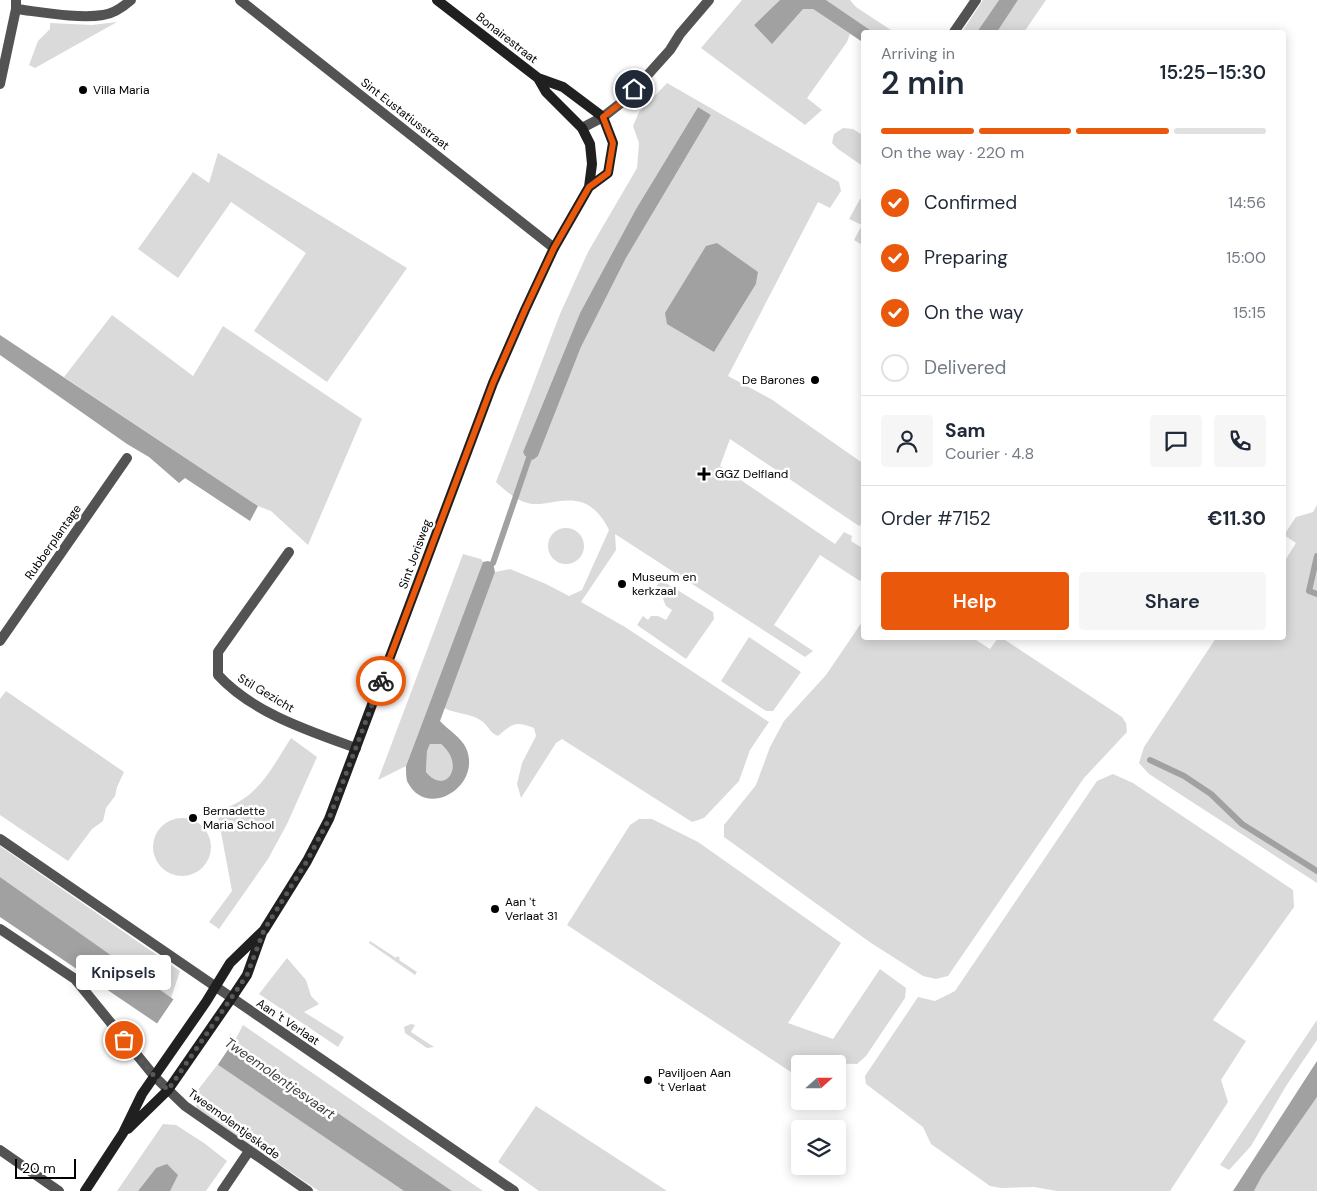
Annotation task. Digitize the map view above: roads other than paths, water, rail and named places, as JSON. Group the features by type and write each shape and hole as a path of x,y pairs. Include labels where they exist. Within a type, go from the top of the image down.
{"main road":[{"name":"Bonairestraat","path":"437,0 538,78 563,87 603,117"},
{"name":"Bonairestraat","path":"538,78 546,92 582,128"},
{"name":"Sint Jorisweg","path":"589,187 608,173 613,143 603,117"},
{"name":"Sint Jorisweg","path":"123,1133 168,1090 247,975 264,930 307,861 329,819 493,383 554,248 589,187 592,164 590,144 582,128"},
{"name":"Sint Jorisweg","path":"123,1133 142,1094 230,963 264,930"},
{"path":"85,1191 123,1133"}],"street":[{"path":"0,84 16,4 70,15 104,15 118,10 131,0"},
{"name":"Sint Eustatiusstraat","path":"240,0 554,248"},
{"path":"582,128 603,117 626,99 670,50 680,34 709,0"},
{"path":"955,30 976,0"},
{"name":"Rubberplantage","path":"0,641 127,458"},
{"name":"Stil Gezicht","path":"289,552 218,652 218,675 228,686 253,703 306,731 356,748"},
{"name":"Aan 't Verlaat","path":"0,839 514,1191"},
{"name":"Tweemolentjeskade","path":"0,930 75,979 155,1077 185,1106 308,1191"},
{"path":"0,1150 59,1191"},
{"path":"222,1191 249,1151"}],"water":[{"path":"780,0 826,0 870,30 861,30 861,41 813,9 803,9 772,44 754,25"},
{"path":"999,0 1018,0 998,30 978,30"},
{"path":"698,107 711,115 626,258 581,347 538,456 533,460 525,456 523,452 580,313 636,209"},
{"path":"717,243 758,272 756,284 714,352 667,324 665,313 706,246"},
{"path":"0,335 258,506 250,521 185,478 179,483 149,457 127,444 0,355"},
{"path":"483,562 493,563 495,572 440,721 458,737 466,748 469,762 467,775 460,786 450,794 438,798 427,798 416,793 407,781 406,766","holes":["430,744 441,744 448,752 453,768 450,775 440,781 433,779 426,772 427,751"]},
{"name":"Tweemolentjesvaart","path":"0,877 234,1042 452,1191 404,1191 0,917"},
{"path":"1317,1061 1317,1097 1262,1176 1254,1191 1233,1191"},
{"path":"167,1164 178,1175 170,1191 138,1191 156,1168"}],"waterway":[{"path":"493,563 529,458"},
{"path":"1317,556 1309,591 1317,594"},
{"path":"1150,760 1184,776 1211,794 1242,824 1317,871"}],"place":[{"name":"Villa Maria","path":"83,90"},
{"name":"De Barones","path":"815,380"},
{"name":"GGZ Delfland","path":"704,474"},
{"name":"Museum en kerkzaal","path":"622,584"},
{"name":"Bernadette Maria School","path":"193,818"},
{"name":"Aan 't Verlaat 31","path":"495,909"},
{"name":"Knipsels","path":"124,1040"},
{"name":"Paviljoen Aan 't Verlaat","path":"648,1080"}]}
